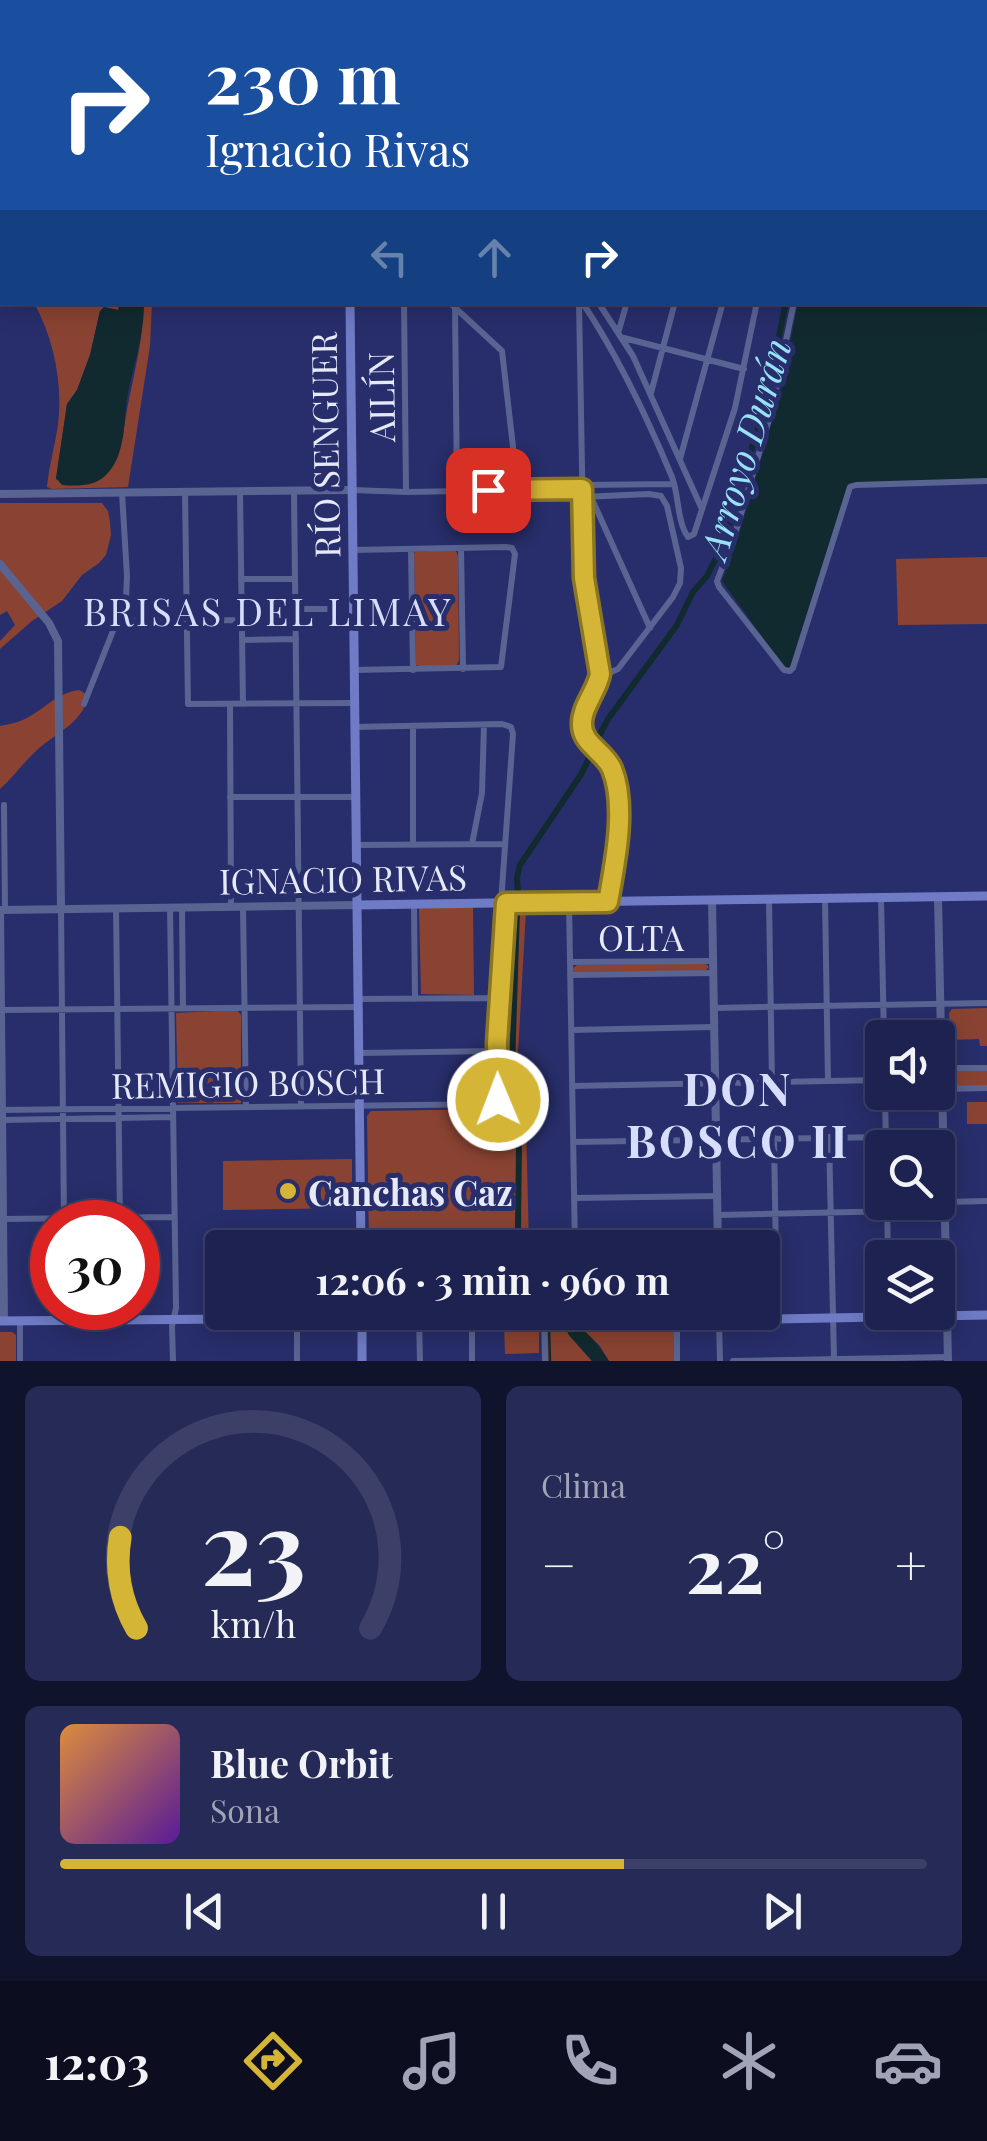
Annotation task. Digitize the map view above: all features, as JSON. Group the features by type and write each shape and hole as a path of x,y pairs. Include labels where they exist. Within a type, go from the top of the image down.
{"main road":[{"name":"RÍO SENGUER","path":"350,305 361,1230"},
{"name":"IGNACIO RIVAS","path":"357,904 987,896"},
{"path":"955,1316 987,1315"},
{"path":"780,1319 865,1316"},
{"path":"160,1319 205,1319"},
{"path":"2,1321 30,1321"},
{"path":"362,1330 362,1361"}],"street":[{"name":"AILÍN","path":"404,305 406,492"},
{"path":"452,305 457,491"},
{"path":"452,305 502,351 518,490"},
{"path":"580,305 584,578 600,674 583,713 582,727 586,739 609,763 616,788 618,844 608,902"},
{"path":"582,305 617,356 674,484 686,536 690,537 735,408 757,305"},
{"path":"600,305 621,334 702,508"},
{"path":"621,334 626,305"},
{"path":"651,395 675,305"},
{"path":"679,457 722,305"},
{"path":"793,305 771,413 717,581 784,670 792,669 850,487 987,482"},
{"path":"621,334 744,369"},
{"path":"664,460 679,457"},
{"path":"584,492 674,484"},
{"path":"661,496 674,484"},
{"path":"294,490 301,1106"},
{"path":"0,494 518,490 661,496 667,506 681,575 678,590 618,669 600,674"},
{"path":"240,491 242,704"},
{"path":"184,492 188,704 354,703"},
{"path":"584,492 650,628"},
{"path":"84,704 118,622 128,586 122,493"},
{"path":"352,550 506,547 516,554 502,667 354,670"},
{"path":"412,548 413,670"},
{"path":"461,548 463,669"},
{"path":"0,564 50,624 58,642 64,1200"},
{"path":"241,580 295,578"},
{"path":"296,609 335,609"},
{"path":"118,622 242,620"},
{"path":"242,640 296,639"},
{"path":"230,704 232,906"},
{"path":"354,727 506,724 513,734 497,1051 358,1053"},
{"path":"472,844 482,793 484,725"},
{"path":"413,726 413,844"},
{"path":"230,797 355,797"},
{"path":"2,1321 0,1010 4,805"},
{"path":"356,845 505,844"},
{"path":"938,897 941,1020"},
{"path":"881,898 883,1020"},
{"path":"825,899 828,1081"},
{"path":"712,900 718,1230"},
{"path":"769,900 772,1082"},
{"path":"569,902 574,1230"},
{"name":"IGNACIO RIVAS","path":"3,910 357,904"},
{"path":"414,904 416,999"},
{"path":"243,906 246,1106"},
{"path":"170,907 176,1310 173,1361"},
{"path":"182,907 183,1008"},
{"path":"116,908 120,1200"},
{"name":"OLTA","path":"570,962 714,961"},
{"name":"OLTA","path":"570,976 714,973"},
{"path":"0,1010 300,1008 416,999 500,998"},
{"path":"714,1008 987,1003"},
{"path":"571,1030 714,1027"},
{"name":"REMIGIO BOSCH","path":"1,1113 496,1103 497,1051"},
{"path":"955,1068 987,1068"},
{"path":"572,1086 865,1080"},
{"path":"955,1089 987,1088"},
{"name":"REMIGIO BOSCH","path":"1,1113 62,1119 173,1117"},
{"path":"573,1142 865,1137"},
{"path":"774,1138 776,1230"},
{"path":"829,1138 834,1359"},
{"path":"574,1198 717,1196"},
{"path":"955,1205 987,1201"},
{"path":"718,1215 865,1209"},
{"path":"160,1218 174,1217"},
{"path":"3,1218 30,1219"},
{"path":"20,1321 20,1361"},
{"path":"297,1330 297,1361"},
{"path":"419,1330 420,1361"},
{"path":"472,1330 472,1361"},
{"path":"544,1330 544,1361"},
{"path":"677,1330 677,1361"},
{"path":"719,1330 720,1361"},
{"path":"733,1361 948,1359 947,1330"}],"shaded area":[{"path":"35,305 119,305 118,310 104,307 100,311 90,355 77,390 67,404 56,480 123,437 143,305 152,305 150,346 128,487 47,487 59,394 52,347"},
{"path":"119,305 144,308 118,457 96,482 62,485 56,478 67,404 77,390 90,355 100,311 104,307 118,310"},
{"path":"798,305 987,305 987,479 849,483 789,669 722,581 779,398"},
{"path":"0,503 102,503 108,511 111,535 106,555 82,575 62,601 0,649 0,641 15,625 7,611 0,615"},
{"path":"452,550 458,556 459,660 456,666 416,665 414,554"},
{"path":"987,557 987,624 898,625 896,559"},
{"path":"79,690 88,695 81,713 41,746 0,789 0,726 25,719 57,698"},
{"path":"473,907 474,995 421,994 419,908"},
{"path":"510,911 526,911 518,1053 526,1122 529,1230 369,1230 367,1116 371,1111 501,1109 501,1041"},
{"path":"705,963 709,967 705,971 572,969 577,965"},
{"path":"987,1008 987,1046 980,1046 979,1039 955,1040 955,1020 949,1020 952,1009"},
{"path":"237,1010 241,1015 241,1103 178,1103 176,1013"},
{"path":"955,1070 987,1070 987,1086 955,1087"},
{"path":"967,1102 987,1102 987,1124 967,1124"},
{"name":"Canchas Caz","path":"352,1159 352,1208 223,1210 223,1161"},
{"path":"504,1330 539,1330 539,1353 505,1354"},
{"path":"547,1330 566,1330 592,1361 547,1361"},
{"path":"566,1330 583,1330 609,1361 592,1361"},
{"path":"582,1330 674,1330 675,1361 609,1361 599,1345"},
{"path":"0,1332 16,1335 16,1361 0,1361"}],"waterway":[{"name":"Arroyo Durán","path":"596,742 608,719 677,625 723,544 766,401 785,305"},
{"name":"Arroyo Durán","path":"518,894 520,865 582,773 593,749"},
{"name":"Arroyo Durán","path":"517,911 512,1067 519,1148 519,1230"},
{"path":"549,1330 550,1361"}],"place":[{"name":"Canchas Caz","path":"288,1191"}],"district":[{"name":"BRISAS DEL LIMAY","path":"268,610"},
{"name":"DON BOSCO II","path":"738,1113"}],"route":[{"path":"488,490 582,489 584,578 600,674 583,713 582,727 586,739 612,770 618,815 618,844 608,902 506,903 497,1043 498,1100"}]}
